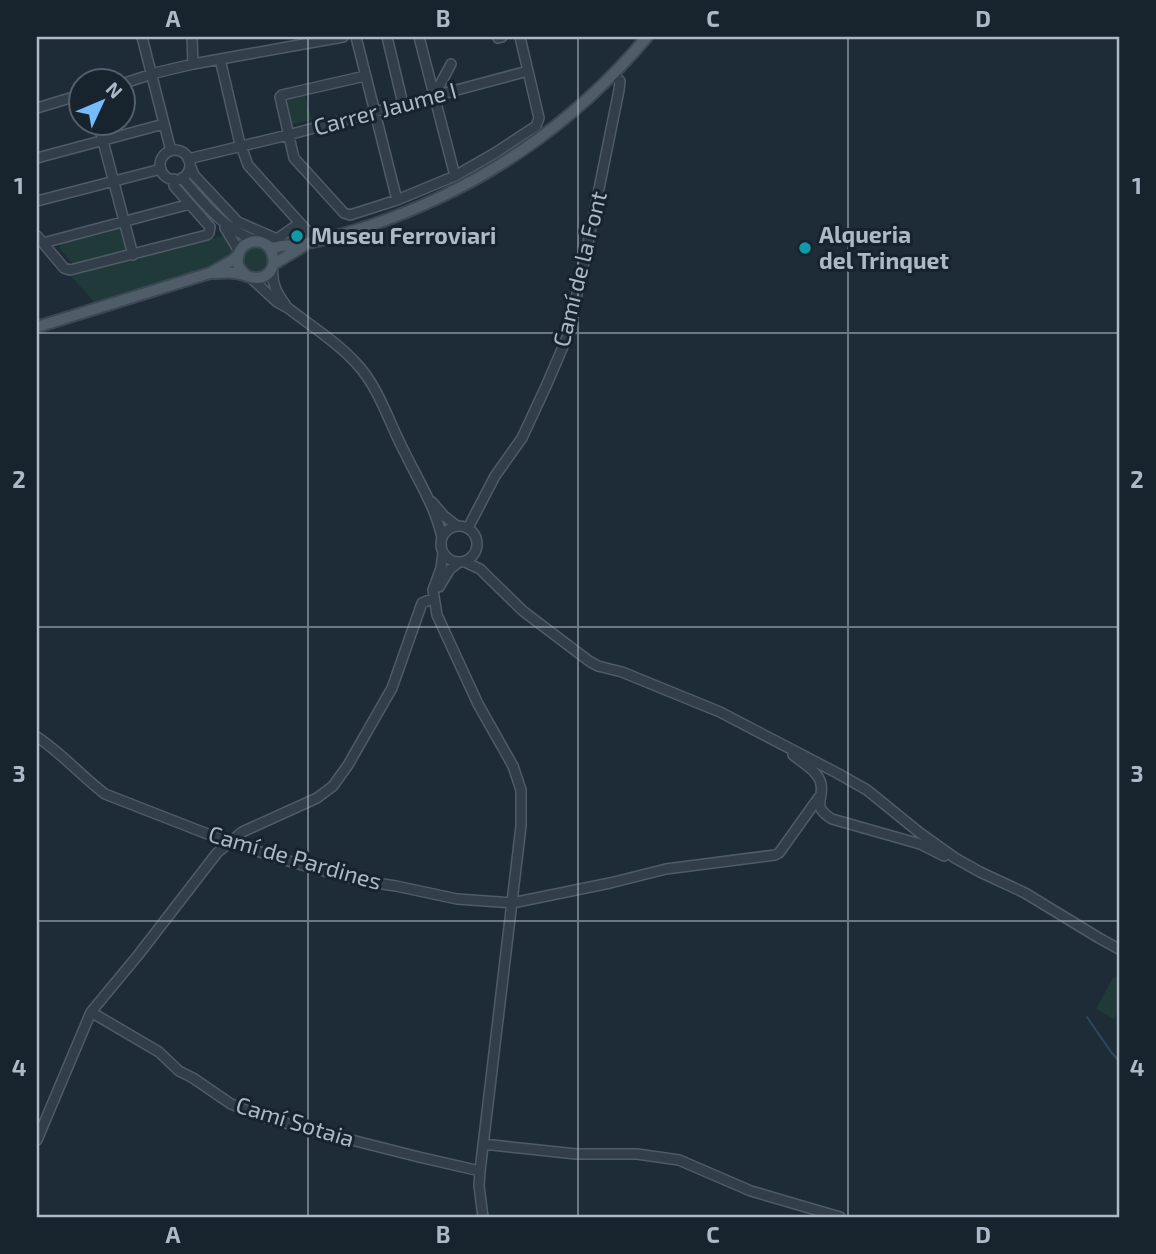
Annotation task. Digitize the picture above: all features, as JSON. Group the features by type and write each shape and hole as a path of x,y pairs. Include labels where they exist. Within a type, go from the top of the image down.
{"main road":[{"path":"37,327 210,273 233,260 248,243 258,241 269,247 304,245 395,217 447,194 481,177 548,133 617,78 647,37"},
{"path":"210,273 261,277 266,275 273,265 304,245"},
{"path":"269,247 274,258 273,265"},
{"path":"238,254 239,266 248,276"}],"street":[{"path":"142,37 171,151"},
{"path":"192,37 193,64"},
{"path":"136,80 193,64 343,37"},
{"path":"356,37 397,200"},
{"path":"387,37 403,104"},
{"path":"419,37 454,176"},
{"path":"365,76 282,95 280,100 294,158 344,213 352,216 454,176 536,126 539,118 520,37"},
{"path":"220,59 250,169 313,237"},
{"path":"434,96 452,64"},
{"name":"Carrer Jaume I","path":"189,162 528,71"},
{"name":"Camí de la Font","path":"468,528 495,476 522,438 572,321 611,137 617,78"},
{"path":"37,108 66,99"},
{"path":"37,158 164,124"},
{"path":"102,136 133,255"},
{"path":"258,241 237,232 220,220 178,179 167,177 161,169 162,158 171,151 183,153 194,174 240,224 277,239 299,224"},
{"path":"189,162 187,173 178,179 174,186 190,204 210,227 207,235 74,270 66,270 40,239 124,222 190,204"},
{"path":"37,201 161,169"},
{"path":"220,220 238,254"},
{"path":"273,265 274,286 288,308"},
{"path":"248,276 277,302 345,352 361,369 378,395 426,495 442,538"},
{"path":"426,495 444,516 457,526 468,528 476,537 485,566 498,585"},
{"path":"457,526 447,530 440,546 450,561 480,569 540,624 593,664 617,670 720,712 867,790 955,858 1025,893 1119,949"},
{"path":"37,1140 91,1012 217,852 242,832 317,798 333,786 392,688 422,603 434,598 446,575 474,555 477,547"},
{"path":"443,553 433,590 440,625 478,704 513,766 521,797 512,903 480,1171 483,1217"},
{"name":"Camí de Pardines","path":"37,737 105,794 228,842 356,880 457,899 512,903 666,869 775,855 819,797"},
{"path":"788,748 818,778 821,785 821,809 827,816 920,844 955,858"},
{"path":"807,815 827,816"},
{"name":"Camí Sotaia","path":"91,1012 159,1052 178,1071 231,1104 263,1117 300,1127 480,1171"},
{"path":"483,1144 576,1154 637,1154 679,1160 751,1191 840,1217"}],"green space":[{"path":"305,95 312,120 291,125 286,100"},
{"path":"118,228 123,231 127,248 125,252 77,265 59,248 61,244"},
{"path":"225,235 234,248 230,256 215,266 94,302 71,276"},
{"path":"255,246 265,250 269,260 265,270 255,274 245,270 241,260 245,250"},
{"path":"1114,976 1119,979 1119,1010 1114,1019 1096,1009"}],"waterway":[{"path":"1087,1017 1119,1061"}],"place":[{"name":"Museu Ferroviari","path":"297,236"},
{"name":"Alqueria del Trinquet","path":"805,248"}]}
